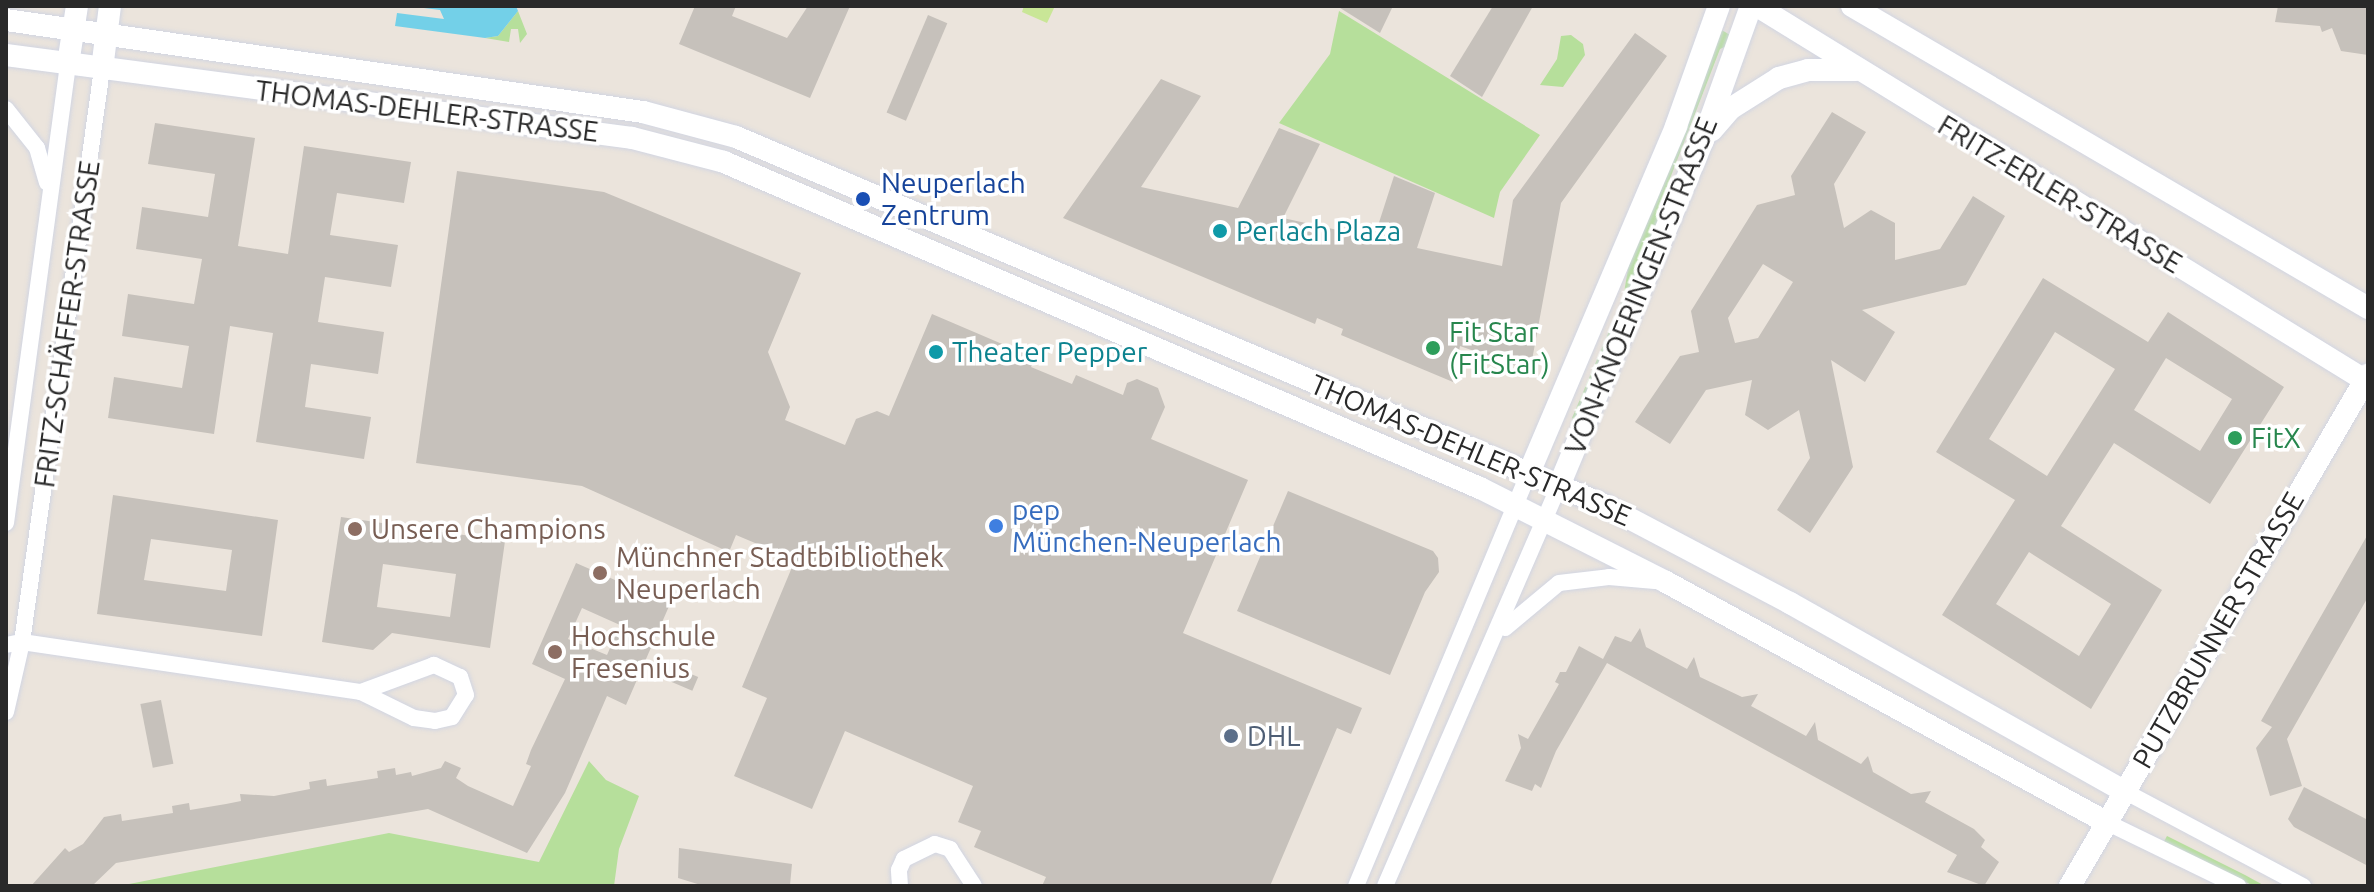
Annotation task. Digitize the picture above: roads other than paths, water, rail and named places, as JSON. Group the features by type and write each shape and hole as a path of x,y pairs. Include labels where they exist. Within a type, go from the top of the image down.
{"main road":[{"name":"FRITZ-SCHÄFFER-STRASSE","path":"68,64 77,6"},
{"name":"FRITZ-SCHÄFFER-STRASSE","path":"102,69 110,6"},
{"name":"VON-KNOERINGEN-STRASSE","path":"1529,473 1676,126 1719,6"},
{"name":"VON-KNOERINGEN-STRASSE","path":"1559,486 1703,140 1751,6"},
{"name":"FRITZ-ERLER-STRASSE","path":"1757,6 1856,70 2367,379"},
{"name":"FRITZ-ERLER-STRASSE","path":"1852,6 2368,308"},
{"name":"THOMAS-DEHLER-STRASSE","path":"6,20 643,112 736,137 1559,486 1718,564 2124,791"},
{"name":"THOMAS-DEHLER-STRASSE","path":"6,55 632,138 724,162 1515,506 1666,582 2106,822"},
{"path":"1703,140 1730,109 1779,78 1808,70 1856,70"},
{"path":"778,187 797,179 800,169 793,160"},
{"name":"PUTZBRUNNER STRASSE","path":"2070,886 2367,379"}],"street":[{"name":"FRITZ-SCHÄFFER-STRASSE","path":"6,523 68,64"},
{"name":"FRITZ-SCHÄFFER-STRASSE","path":"6,712 102,69"},
{"path":"6,109 37,148 49,190"},
{"path":"1356,886 1529,473"},
{"name":"VON-KNOERINGEN-STRASSE","path":"1385,886 1559,486"},
{"name":"VON-KNOERINGEN-STRASSE","path":"1487,652 1514,615 1559,583 1609,577 1666,582"},
{"path":"14,644 361,692 414,718 435,721 452,717 466,695 460,677 434,665 361,692"},
{"path":"2124,791 2303,886"},
{"path":"2106,822 2238,886"},
{"path":"900,886 899,870 904,859 935,844 950,849 974,886"}],"water":[{"path":"408,6 516,6 518,11 498,36 485,38 395,26 397,13 444,19 440,10"}],"place":[{"name":"Neuperlach Zentrum","path":"863,199"},
{"name":"Perlach Plaza","path":"1220,231"},
{"name":"Fit Star (FitStar)","path":"1433,348"},
{"name":"Theater Pepper","path":"936,352"},
{"name":"FitX","path":"2235,438"},
{"name":"pep München-Neuperlach","path":"996,526"},
{"name":"Unsere Champions","path":"355,529"},
{"name":"Münchner Stadtbibliothek Neuperlach","path":"600,573"},
{"name":"Hochschule Fresenius","path":"555,652"},
{"name":"DHL","path":"1231,736"}]}
